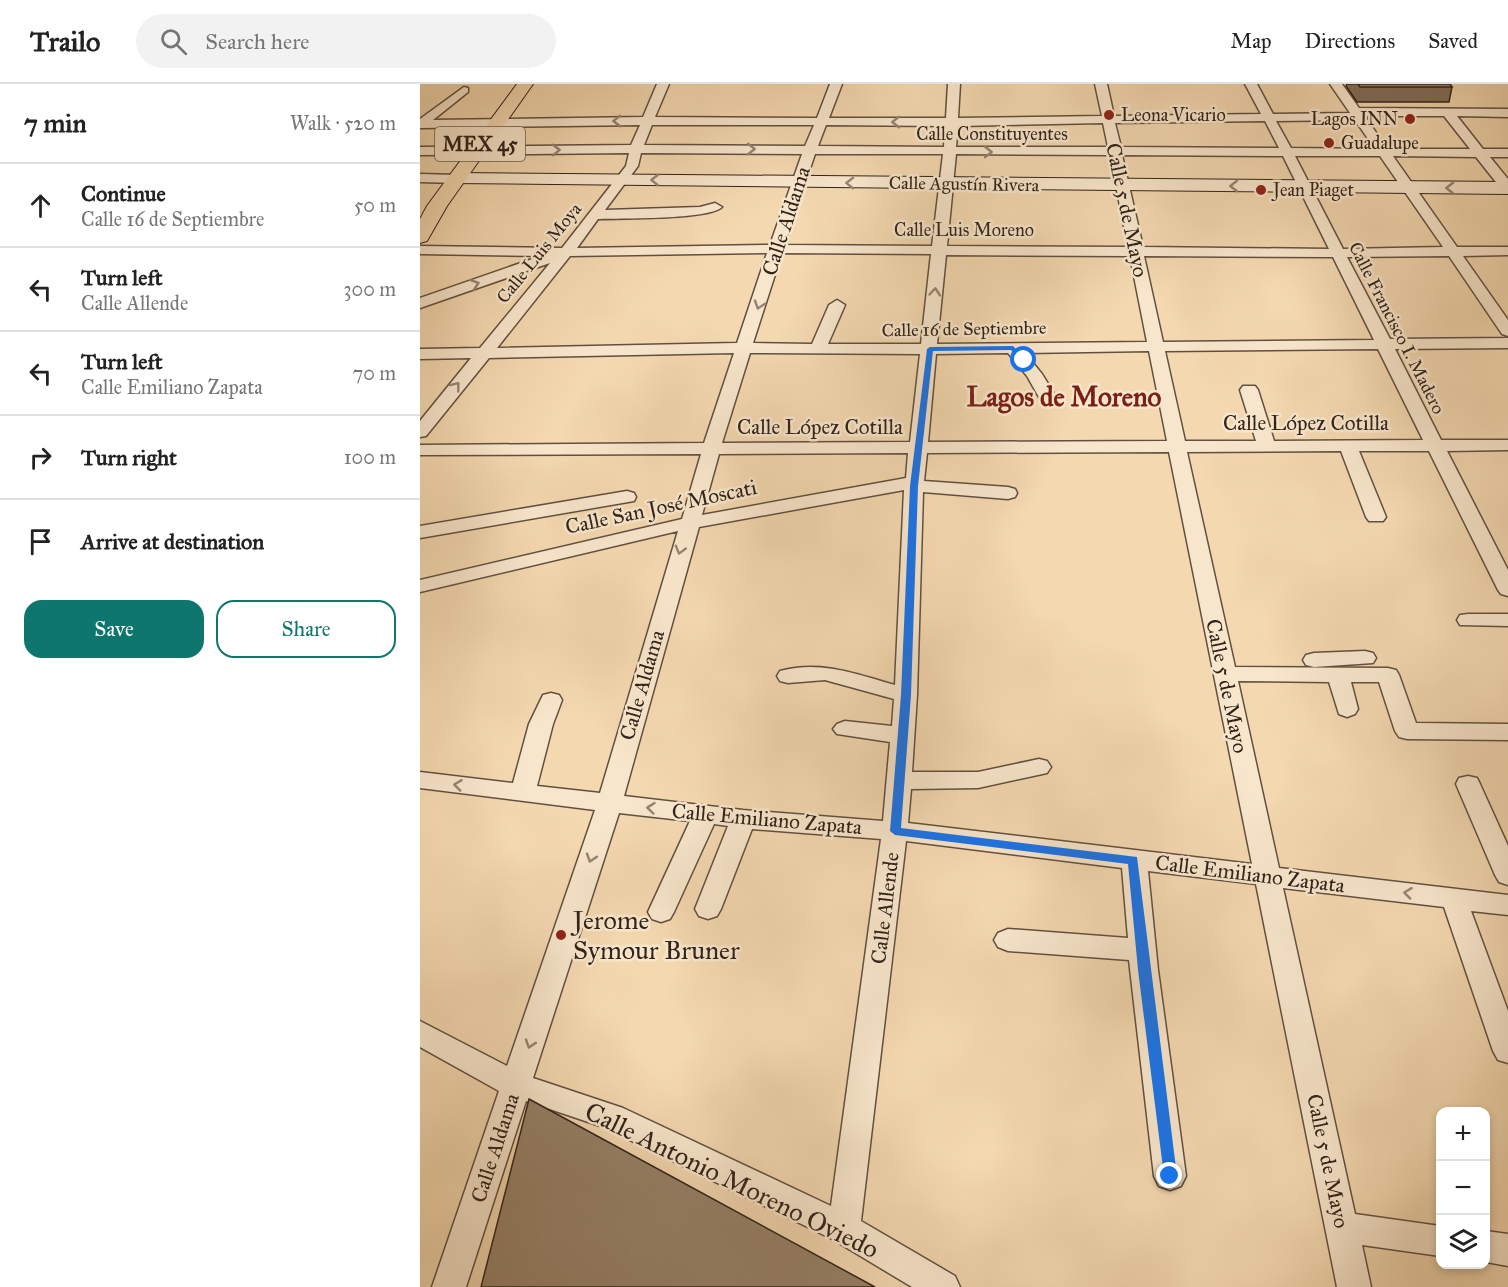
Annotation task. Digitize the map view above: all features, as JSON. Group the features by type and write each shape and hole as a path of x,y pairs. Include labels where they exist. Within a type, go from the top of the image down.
{"highway":[{"name":"MEX 45","path":"420,237 476,150 525,84"},
{"name":"MEX 45","path":"420,225 438,206"}],"main road":[{"name":"Calle Agustín Rivera","path":"457,179 1508,188"}],"street":[{"name":"Calle Luis Moya","path":"420,432 566,252 632,166 636,149 663,84"},
{"name":"Calle Aldama","path":"449,1287 609,804 688,523 711,450 797,183 819,122 836,84"},
{"name":"Calle Allende","path":"844,1228 895,831 906,695 914,484 948,184 954,84"},
{"name":"Calle 5 de Mayo","path":"1101,84 1354,1287"},
{"name":"Calle Francisco I. Madero","path":"1251,84 1508,590"},
{"path":"1336,84 1508,331"},
{"path":"421,124 464,90"},
{"path":"421,124 647,121 951,122 1270,118 1447,112 1508,113"},
{"path":"1447,112 1508,188"},
{"name":"Calle Constituyentes","path":"420,151 810,149 950,152 1508,153"},
{"name":"Calle Agustín Rivera","path":"420,178 457,179"},
{"path":"594,215 701,211 715,207"},
{"name":"Calle Luis Moreno","path":"420,250 566,252 939,249 1338,253 1508,251"},
{"path":"420,303 566,252"},
{"path":"818,349 837,305"},
{"name":"Calle 16 de Septiembre","path":"420,354 745,348 930,349 1508,344"},
{"path":"1013,348 1034,374 1046,395"},
{"path":"1248,390 1267,446"},
{"path":"1348,445 1376,517"},
{"name":"Calle López Cotilla","path":"420,450 1508,446"},
{"name":"Calle San José Moscati","path":"420,586 688,523 914,484 1008,493"},
{"path":"420,532 627,497"},
{"path":"1468,620 1508,620"},
{"path":"1224,669 1365,658"},
{"path":"1224,669 1338,675 1388,675 1407,731 1508,732"},
{"path":"788,676 825,673 906,695"},
{"path":"1338,675 1347,709"},
{"path":"523,792 541,724 551,700"},
{"path":"844,729 903,735"},
{"path":"899,781 978,780 1039,767"},
{"name":"Calle Emiliano Zapata","path":"420,780 743,819 895,831 1508,905"},
{"path":"1468,784 1508,875"},
{"path":"662,912 706,814"},
{"path":"708,909 743,819"},
{"path":"1134,860 1170,1176"},
{"path":"1454,899 1508,1050"},
{"path":"1008,940 1143,950"},
{"name":"Calle Antonio Moreno Oviedo","path":"420,1033 516,1085 612,1117 844,1228 943,1287"},
{"path":"1341,1227 1436,1240"},
{"path":"1490,1248 1508,1250"}],"building":[{"path":"1358,84 1450,84 1452,87 1360,87"},
{"path":"529,1099 875,1287 481,1287"}],"place":[{"name":"Leona Vicario","path":"1109,115"},
{"name":"Lagos INN","path":"1410,119"},
{"name":"Guadalupe","path":"1329,143"},
{"name":"Jean Piaget","path":"1261,190"},
{"name":"Jerome Symour Bruner","path":"561,935"}],"district":[{"name":"Lagos de Moreno","path":"1064,396"}],"route":[{"path":"1024,360 1013,348 930,349 914,486 906,695 895,831 1134,860 1144,970 1170,1176"}]}
